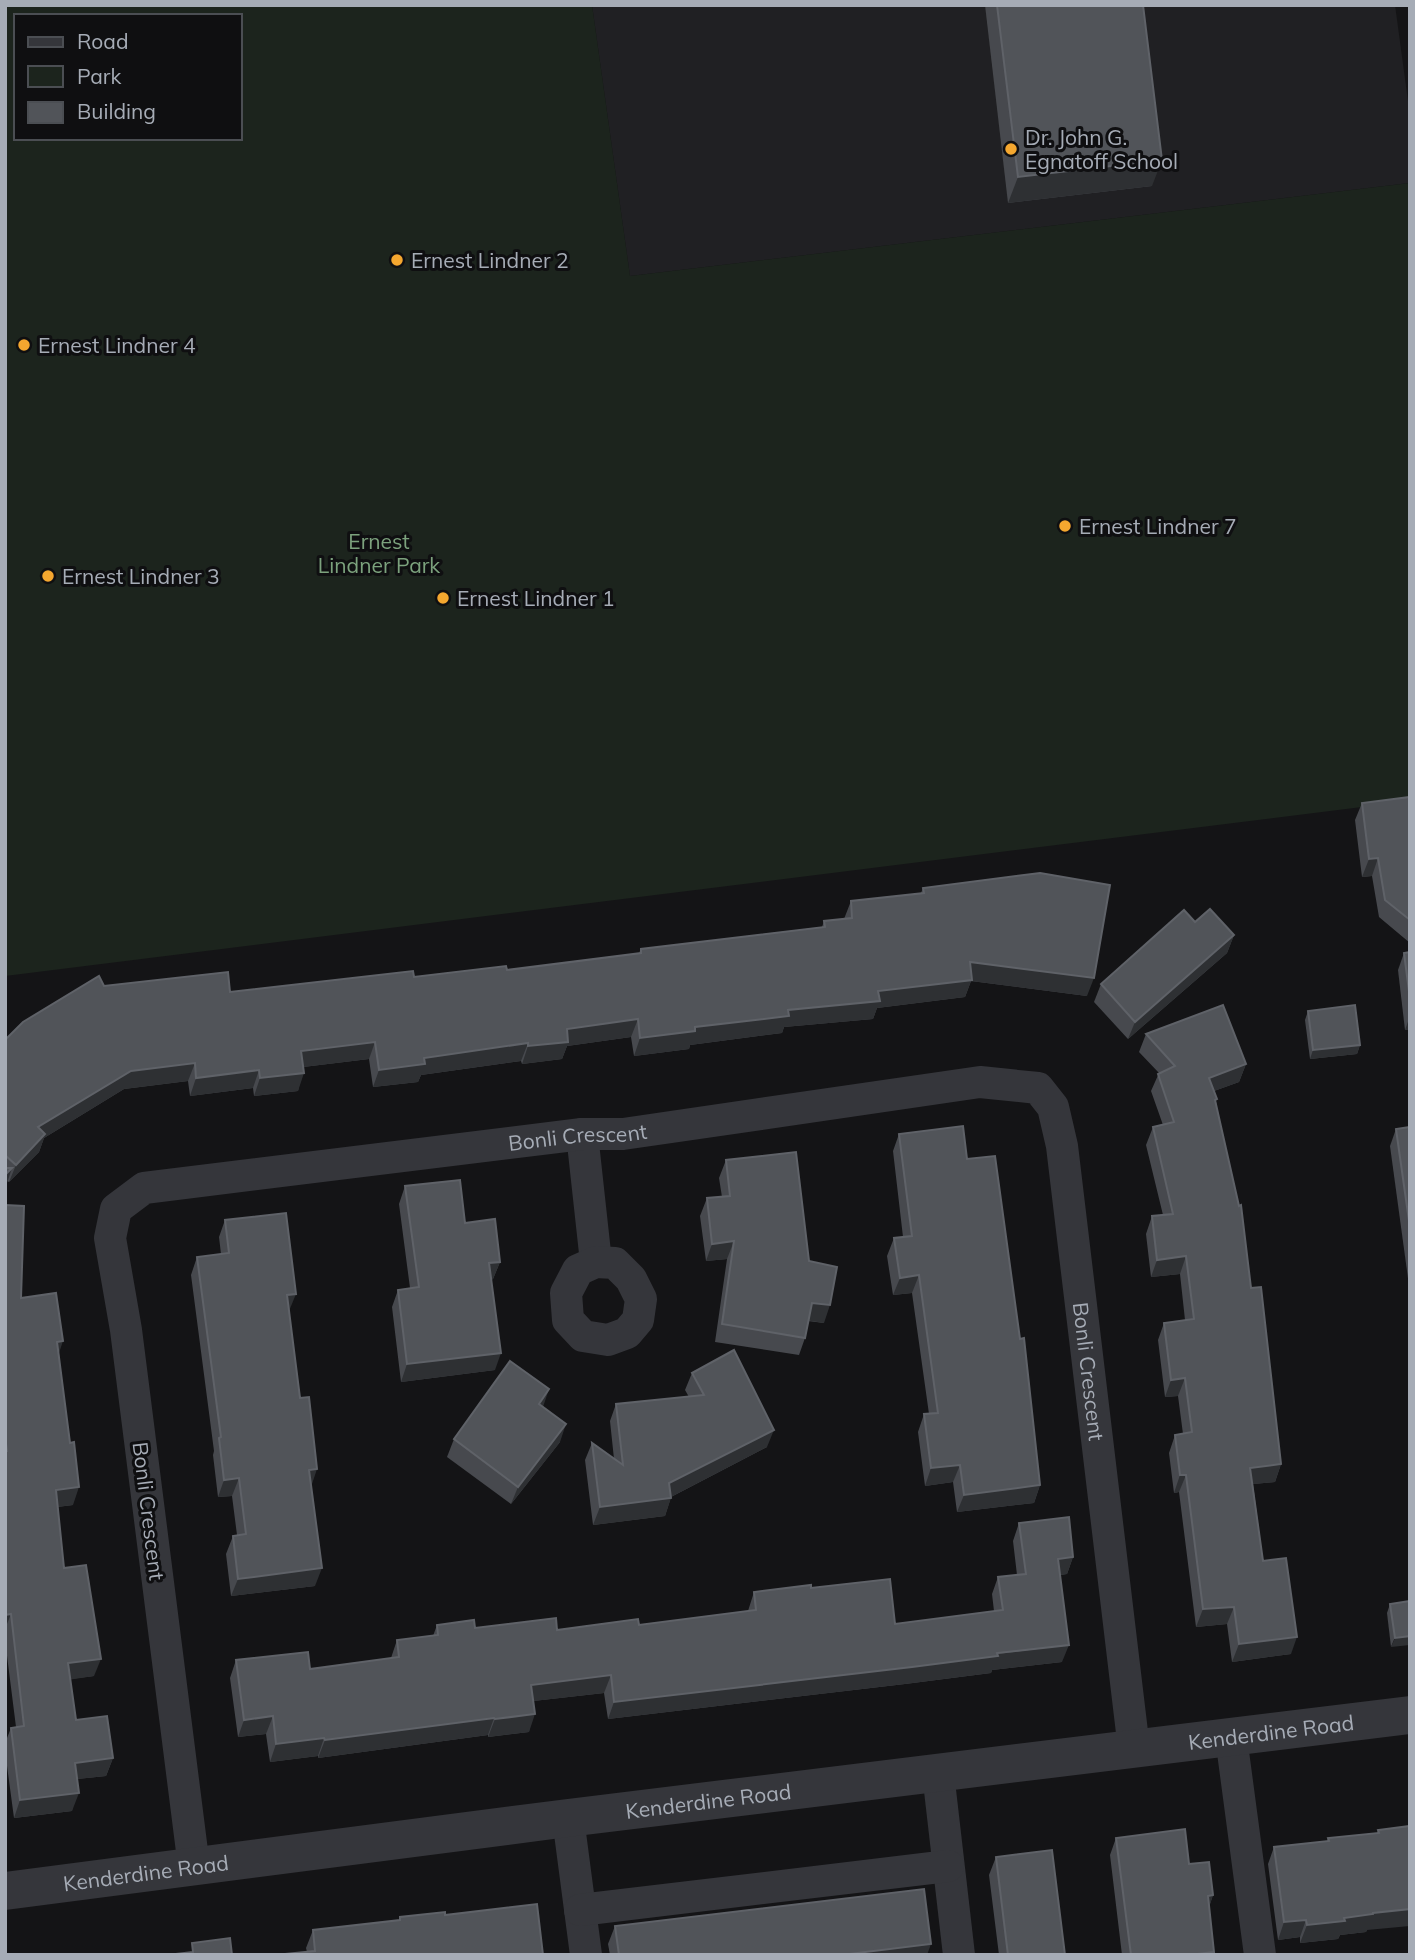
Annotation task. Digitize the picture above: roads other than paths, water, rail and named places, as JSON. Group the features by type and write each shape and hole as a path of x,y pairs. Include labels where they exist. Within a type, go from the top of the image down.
{"street":[{"name":"Bonli Crescent","path":"194,1867 126,1330 110,1238 116,1209 144,1188 582,1134 623,1134 980,1082 1038,1088 1053,1107 1062,1146 1133,1749"},
{"path":"582,1134 596,1262"},
{"name":"Kenderdine Road","path":"5,1891 568,1818 1410,1715"},
{"path":"1231,1737 1259,1955"},
{"path":"938,1773 959,1955"},
{"path":"568,1818 586,1955"},
{"path":"580,1910 948,1866"}],"place":[{"name":"Dr. John G. Egnatoff School","path":"1011,149"},
{"name":"Ernest Lindner 2","path":"397,260"},
{"name":"Ernest Lindner 4","path":"24,345"},
{"name":"Ernest Lindner 7","path":"1065,526"},
{"name":"Ernest Lindner 3","path":"48,576"},
{"name":"Ernest Lindner 1","path":"443,598"}],"park label":[{"name":"Ernest Lindner Park","path":"379,553"}]}
